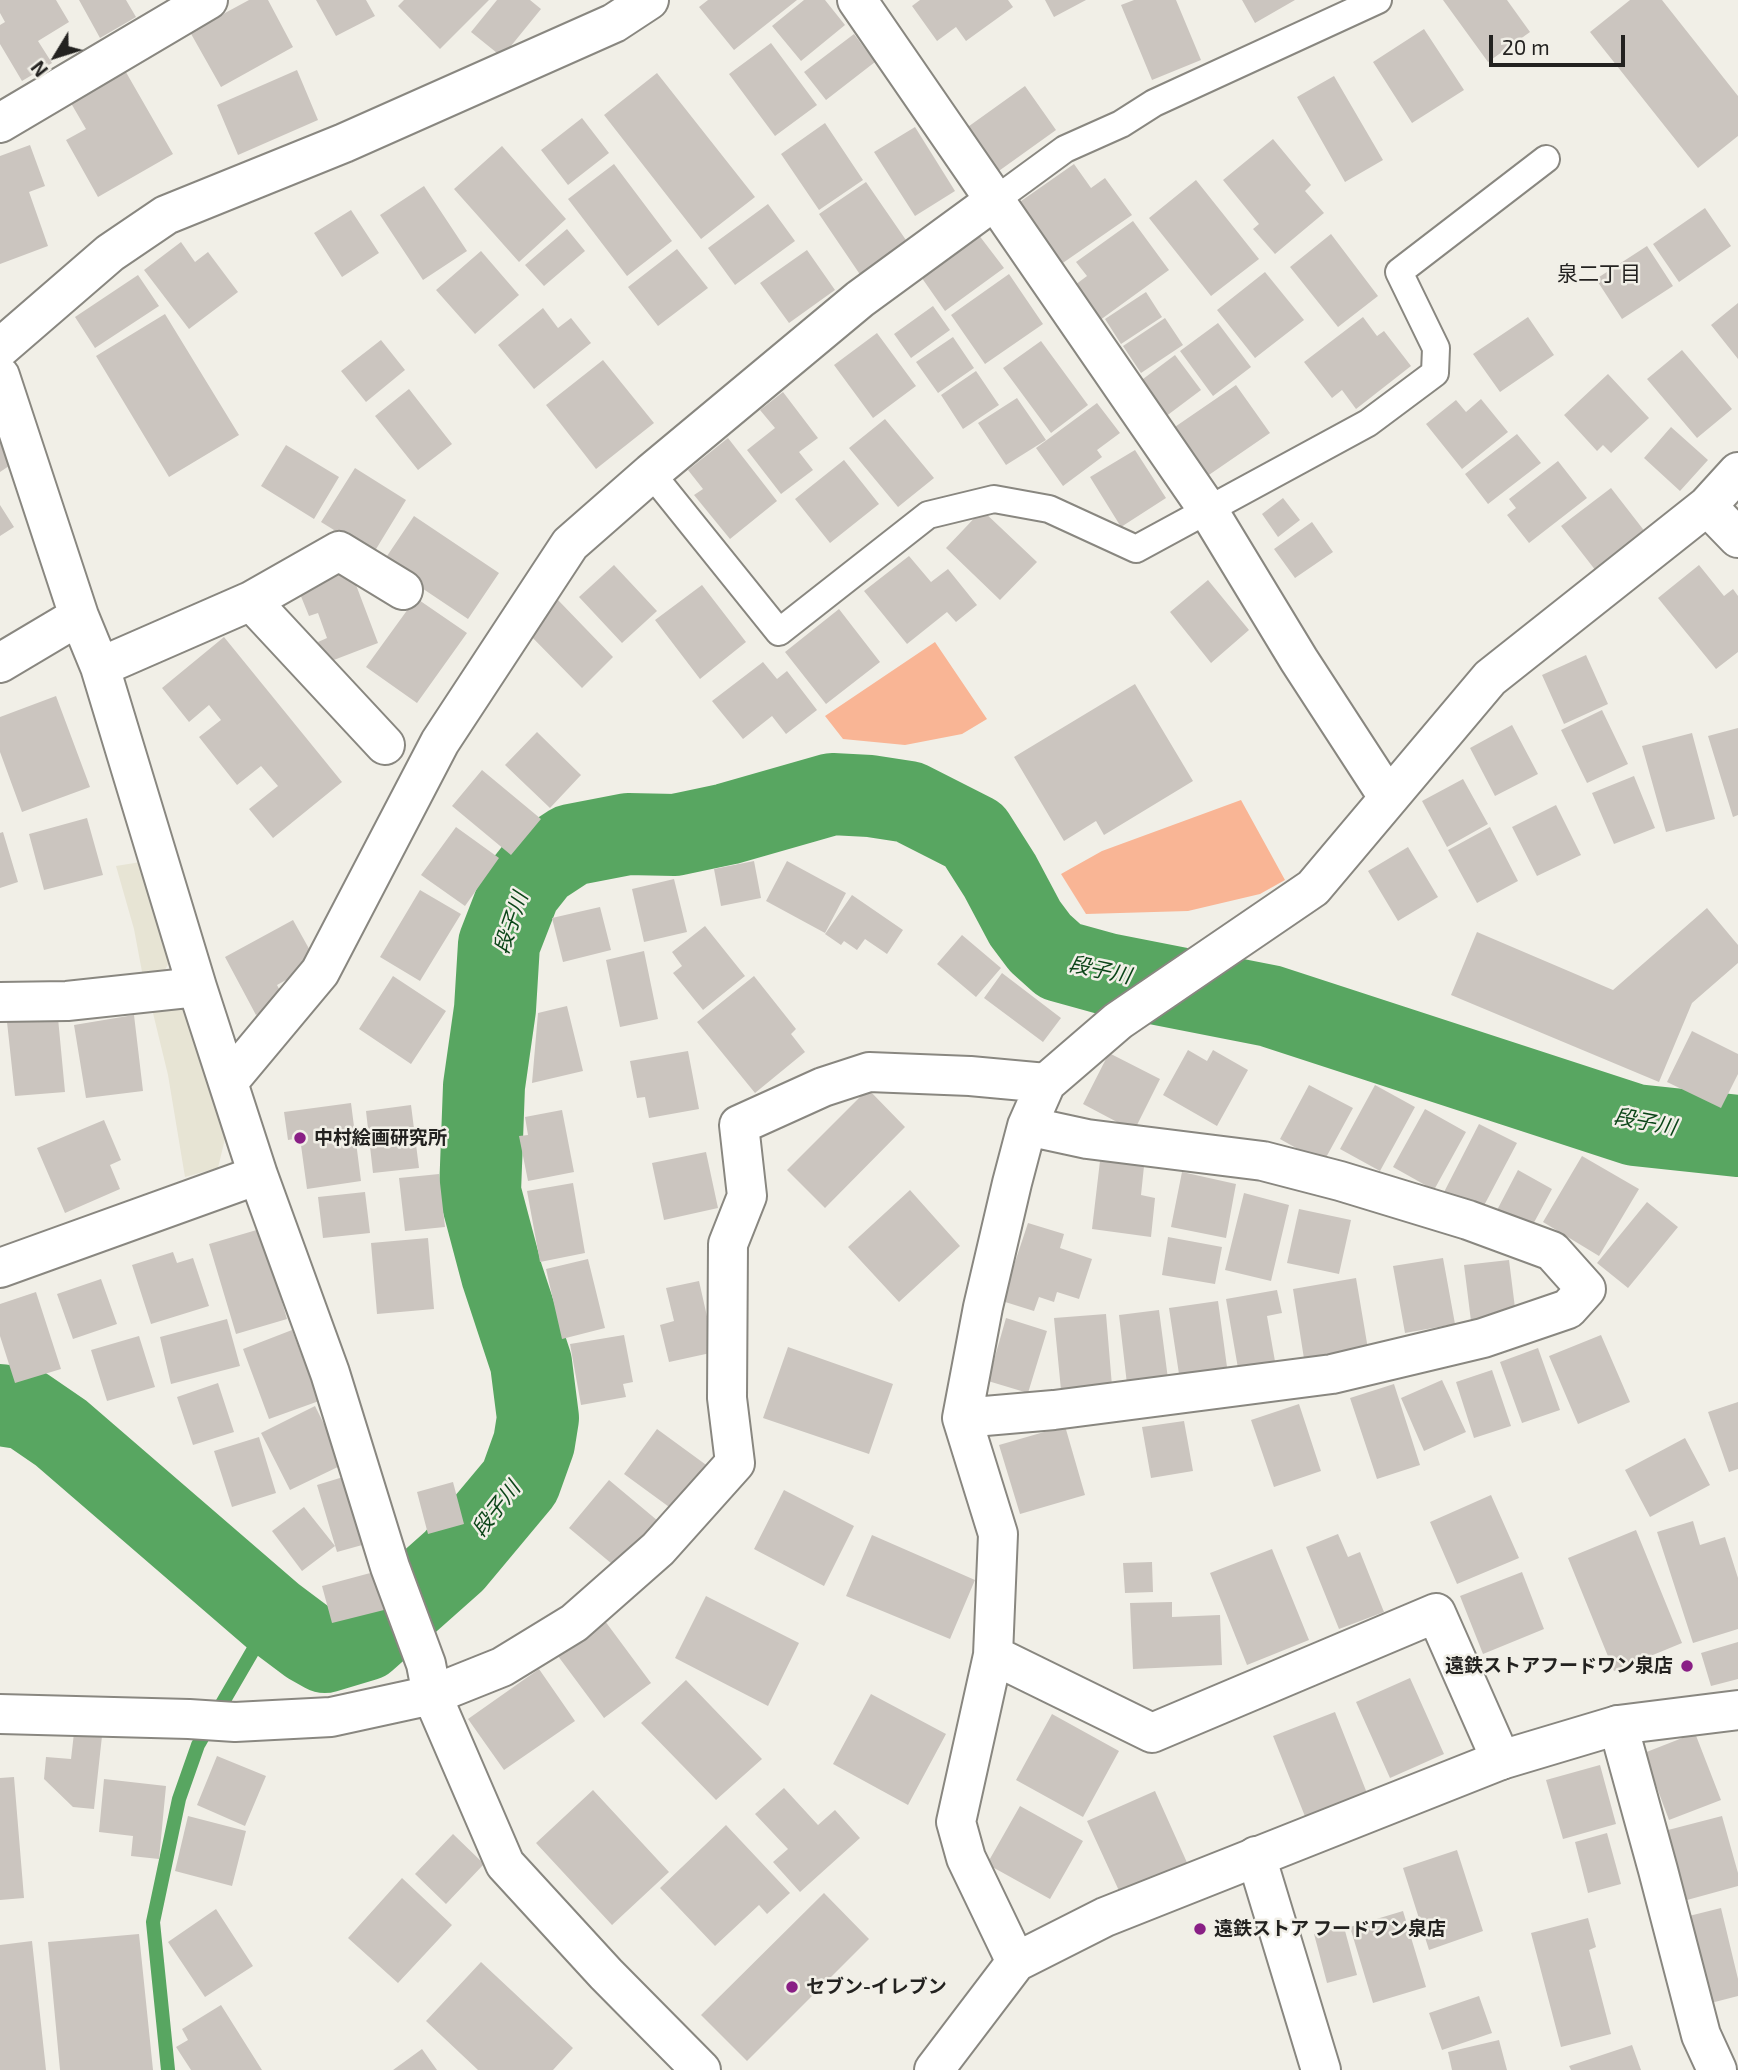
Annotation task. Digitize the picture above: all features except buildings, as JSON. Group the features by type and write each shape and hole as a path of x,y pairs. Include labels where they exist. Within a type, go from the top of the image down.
{"street":[{"path":"0,123 208,0"},
{"path":"0,348 110,253 166,215 345,143 614,23 649,0"},
{"path":"857,0 1208,510 1299,660 1388,797"},
{"path":"229,1081 320,972 440,742 570,544 860,299 994,201"},
{"path":"0,376 79,616 100,667 197,987 258,1175 330,1373 390,1567 429,1680 505,1864 606,1974 701,2070"},
{"path":"1016,1962 966,1858 956,1822 993,1655 998,1534 962,1418 983,1307 1027,1126 1046,1083 1118,1021 1313,888 1490,678 1707,506 1738,472"},
{"path":"1707,506 1738,538"},
{"path":"100,667 251,601 339,551 403,590"},
{"path":"251,601 385,745"},
{"path":"0,663 79,616"},
{"path":"0,1002 67,1001 197,987"},
{"path":"0,1714 235,1722 331,1717 429,1680 502,1667 573,1623 658,1549 735,1463 727,1398 728,1244 747,1196 739,1125 823,1087 869,1072 970,1076 1046,1083"},
{"path":"962,1418 1054,1410 1332,1374 1495,1334 1569,1309 1586,1289 1552,1251 1468,1220 1339,1181 1263,1161 1087,1139 1027,1126"},
{"path":"0,1268 258,1175"},
{"path":"993,1655 1152,1733 1436,1613 1501,1760"},
{"path":"934,2070 1016,1962 1105,1917 1501,1760 1618,1725 1738,1710"},
{"path":"1618,1725 1701,2035 1717,2070"},
{"path":"1256,1856 1321,2070"}],"lane":[{"path":"994,201 1065,149 1121,124 1154,103 1378,0"},
{"path":"651,473 779,632 928,515 994,499 1049,509 1136,549 1368,423 1435,373 1436,348 1399,272 1546,159"}],"shaded area":[{"path":"935,642 987,719 962,734 905,745 843,739 825,716"},
{"path":"1241,800 1285,880 1260,894 1188,911 1086,914 1061,874 1102,851"},
{"path":"141,862 172,956 163,974 143,977 134,929 116,866"},
{"path":"189,1002 228,1126 218,1168 185,1177 168,1075 152,1009"}],"waterway":[{"name":"段子川","path":"0,1405 26,1409 61,1433 273,1616 309,1643 325,1652 365,1640 454,1561 520,1482 534,1443 538,1418 531,1363 502,1275 480,1192 484,1086 495,1009 499,944 520,890 539,866 571,845 628,834 675,835 727,824 832,794 909,802 974,835 1025,923 1040,943 1060,961 1107,974 1270,1006 1635,1125 1738,1136"},
{"path":"168,2070 153,1922 179,1799 198,1745 273,1616"}],"place":[{"name":"中村絵画研究所","path":"300,1138"},
{"name":"遠鉄ストアフードワン泉店","path":"1687,1666"},
{"name":"遠鉄ストア フードワン泉店","path":"1200,1929"},
{"name":"セブン-イレブン","path":"792,1987"}],"district":[{"name":"泉二丁目","path":"1599,274"}]}
